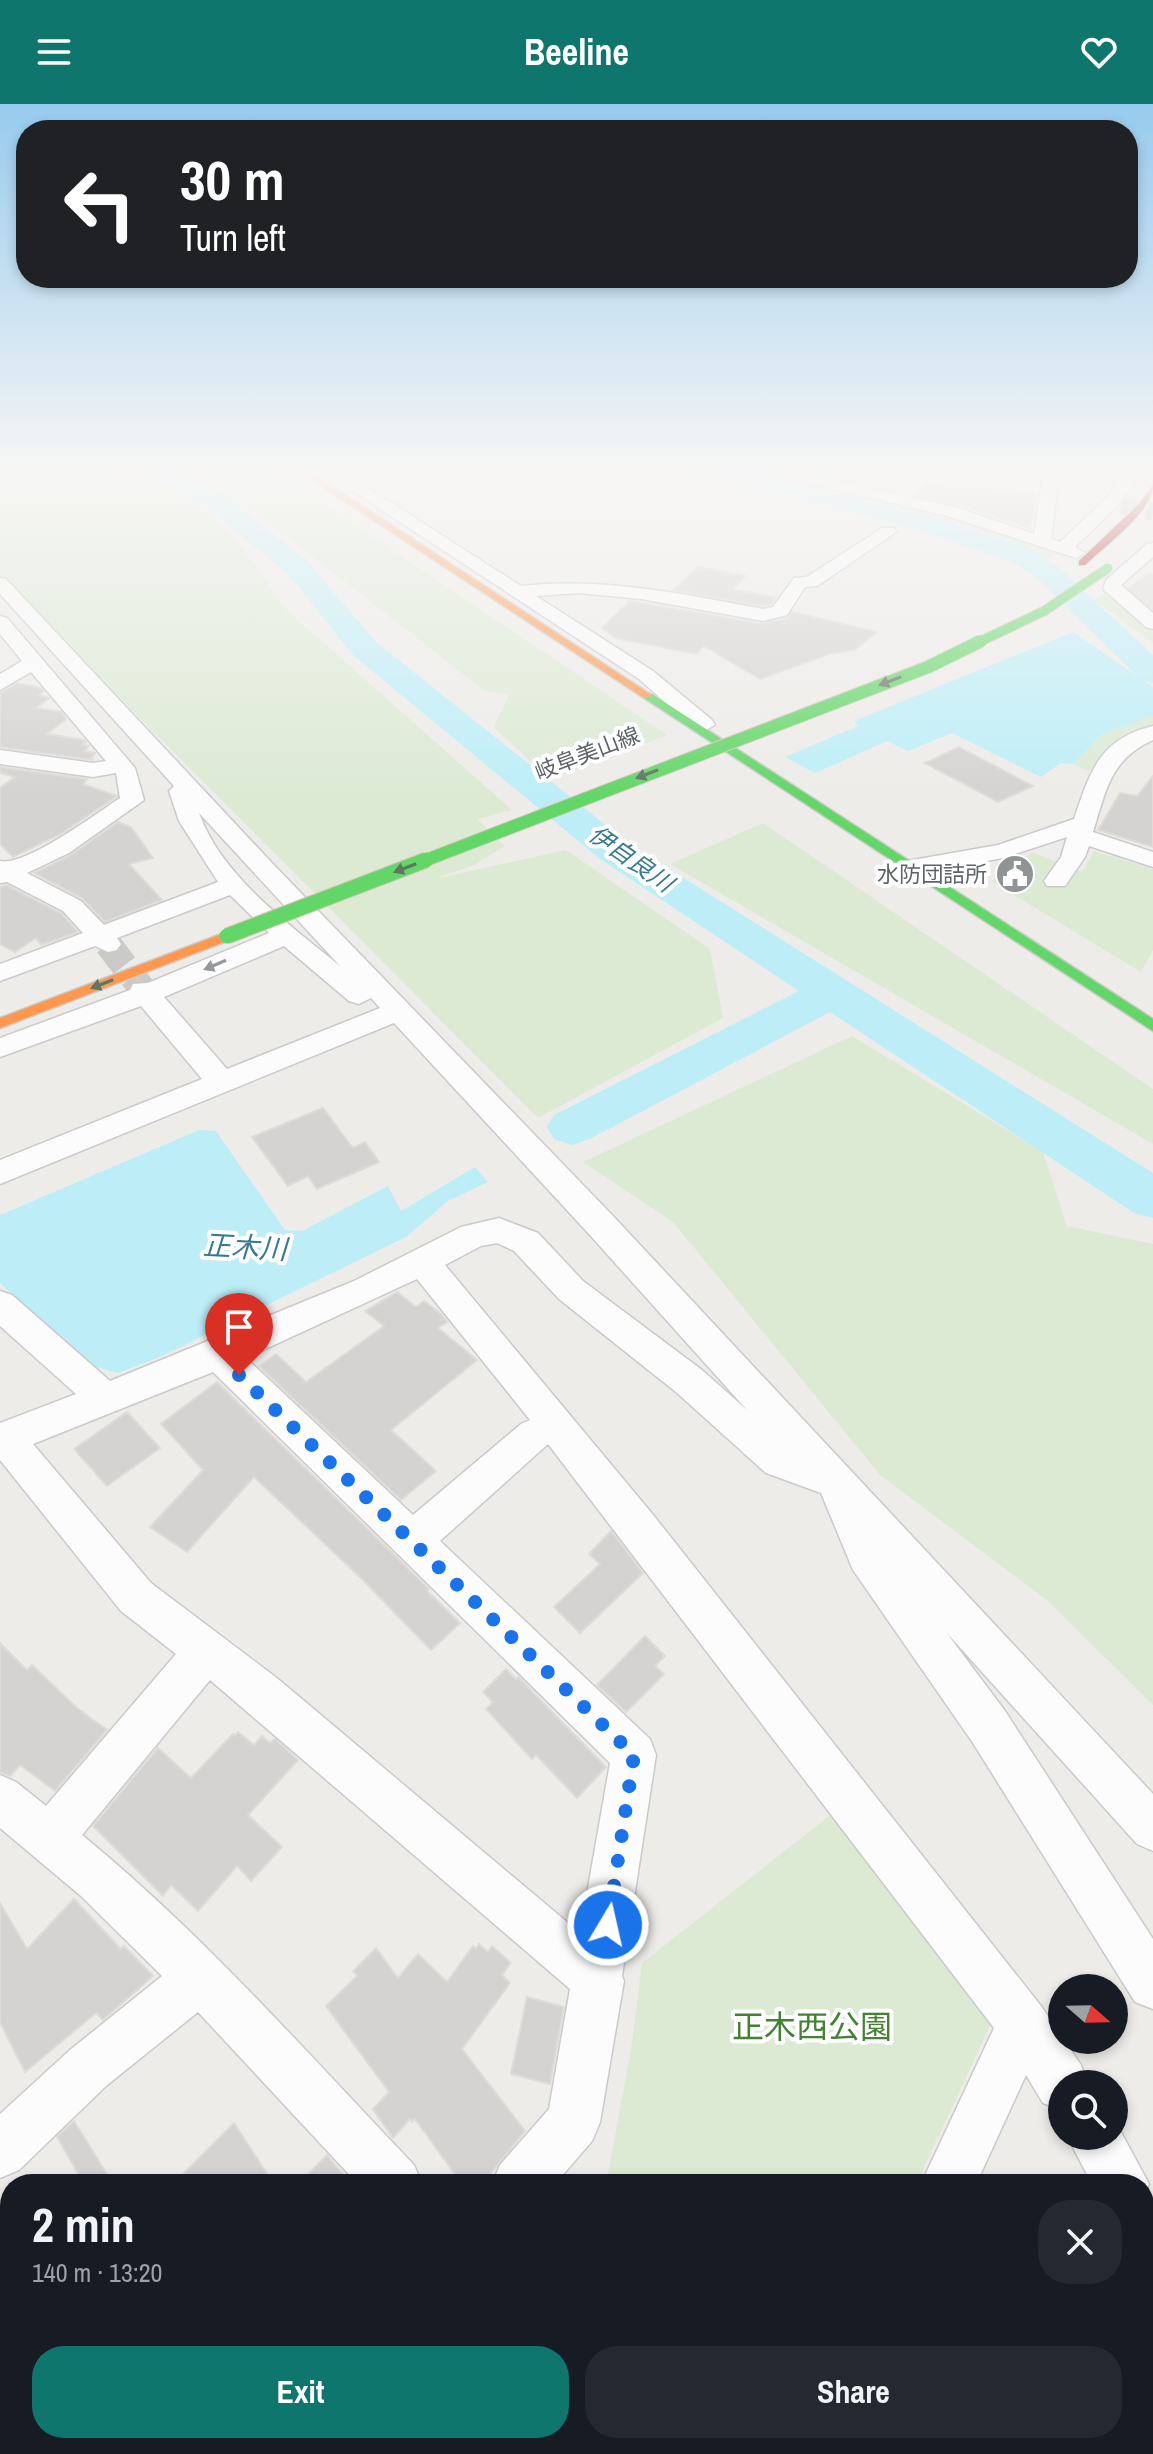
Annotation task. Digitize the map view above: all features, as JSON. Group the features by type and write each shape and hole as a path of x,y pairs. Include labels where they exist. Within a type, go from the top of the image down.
{"main road":[{"path":"465,578 1153,1026"},
{"name":"岐阜美山線","path":"0,1023 221,929 756,714 921,654 1046,593 1068,578"},
{"name":"岐阜美山線","path":"0,1003 221,929 928,667 1026,622 1096,578"}],"street":[{"path":"497,578 646,675 704,725"},
{"path":"519,592 554,589 636,594 763,615 780,611 800,582 811,582 818,578"},
{"path":"1119,578 1112,584 1112,589 1153,623"},
{"path":"0,583 400,1010 1153,1828"},
{"path":"0,622 17,666 121,766 127,773 132,800 60,848 3,872"},
{"path":"0,684 17,666"},
{"path":"1056,881 1073,857 1103,767 1130,742 1153,732"},
{"path":"0,757 93,770 121,766"},
{"path":"178,776 181,796 205,847 233,885 366,1001 400,1010"},
{"path":"907,868 1003,851 1080,830 1153,860"},
{"path":"3,872 72,906 104,940"},
{"path":"0,973 104,940 233,885"},
{"path":"0,1048 287,935"},
{"path":"145,992 221,1082"},
{"path":"0,1173 400,1010"},
{"path":"599,1981 263,1694 136,1597 3,1439 218,1354 366,1290 473,1236 499,1230 526,1242 571,1290 689,1381 779,1461 836,1481 867,1557 989,1727 1153,1984"},
{"path":"422,1261 649,1541 1023,2024 1053,2070"},
{"path":"0,1305 105,1398"},
{"path":"218,1354 634,1755 599,1981 573,2122 528,2174"},
{"path":"412,1541 534,1435"},
{"path":"49,1838 206,1651"},
{"path":"0,1798 98,1879 200,1978 386,2174"},
{"path":"0,2151 88,2068 200,1978"},
{"path":"953,2174 1023,2024"},
{"path":"1102,2150 1116,2174"}],"shaded area":[{"path":"1142,578 1153,578 1153,616 1122,592"}],"green space":[{"path":"5,578 264,578 288,611 512,810 477,819 505,846 474,865 434,879 566,850 710,949 723,1018 538,1118"},
{"path":"340,578 434,578 667,735 550,780 494,727 509,694 485,691"},
{"path":"1105,594 1118,601 1153,633 1153,643 1094,600"},
{"path":"1153,715 1153,728 1113,745 1104,760 1089,771 1073,764 1101,735"},
{"path":"763,823 1153,1089 1153,1144 670,864"},
{"path":"1094,851 1153,869 1153,950 1141,972 991,881 1033,853 1082,872"},
{"path":"852,1036 1043,1152 1067,1226 1153,1244 1153,1705 1048,1601 880,1475 673,1222 583,1162"},
{"name":"正木西公園","path":"838,1809 993,2020 921,2174 608,2174 631,2050 642,1963"}],"water":[{"path":"1073,632 1153,687 1153,715 1101,735 1073,764 1061,763 1041,777 952,733 908,751 887,741 815,773 785,757 858,726 854,721"},
{"path":"199,1130 216,1131 285,1230 302,1231 388,1186 401,1211 475,1167 488,1182 448,1201 406,1237 160,1357 118,1373 85,1364 0,1283 0,1215"}],"building":[{"path":"687,578 743,578 732,590 776,597 771,604 763,606 674,590"},
{"path":"630,601 762,624 788,618 792,612 877,632 854,650 829,654 760,679 704,646 696,654 616,638 602,628"},
{"path":"17,683 40,688 43,691 39,695 49,698 36,708 61,712 66,719 47,734 84,740 83,745 89,746 84,751 95,753 91,759 94,760 0,747 0,693"},
{"path":"959,747 1033,786 998,802 925,763"},
{"path":"0,767 87,779 83,784 117,796 59,835 13,857 0,844 0,788 15,777 0,773"},
{"path":"1153,776 1153,847 1098,830 1120,793 1137,796"},
{"path":"118,822 131,827 153,858 129,864 162,900 105,922 82,898 34,873 71,855"},
{"path":"6,885 61,913 78,932 41,945 36,938 15,952 0,944 0,887"},
{"path":"323,1108 353,1148 365,1142 379,1162 317,1189 308,1176 288,1186 252,1137"},
{"path":"397,1292 416,1307 424,1301 441,1314 447,1322 438,1328 477,1360 391,1430 436,1471 401,1500 259,1366 276,1354 306,1382 384,1326 365,1311"},
{"path":"217,1382 460,1623 431,1650 360,1577 254,1477 187,1552 150,1527 203,1470 161,1424"},
{"path":"127,1412 160,1448 107,1486 74,1449"},
{"path":"611,1531 643,1573 580,1633 554,1607 600,1564 589,1554"},
{"path":"645,1636 665,1656 655,1666 664,1674 626,1712 597,1685"},
{"path":"0,1643 27,1670 32,1665 77,1708 107,1730 55,1791 20,1765 10,1776 0,1772"},
{"path":"506,1669 516,1679 518,1677 606,1767 577,1798 536,1755 532,1759 486,1709 493,1702 483,1692"},
{"path":"238,1732 254,1745 262,1736 270,1743 275,1739 298,1760 248,1815 282,1847 251,1881 237,1866 198,1911 171,1885 163,1896 93,1826 158,1748 191,1778"},
{"path":"74,1899 121,1949 124,1946 153,1976 103,2020 96,2013 25,2072 0,2022 0,1903 27,1949"},
{"path":"479,1944 488,1952 492,1946 511,1963 502,1975 510,1983 462,2049 525,2131 490,2174 455,2174 415,2119 412,2122 410,2119 393,2138 373,2109 389,2092 326,2006 357,1976 353,1971 376,1948 398,1978 418,1954 447,1982 473,1946 476,1949"},
{"path":"527,1997 564,2007 550,2084 511,2074"},
{"path":"74,2121 107,2174 78,2174 57,2137"},
{"path":"234,2123 267,2174 183,2174"},
{"path":"327,2155 343,2174 309,2174"}],"waterway":[{"name":"伊自良川","path":"306,578 365,649 614,851 832,992"},
{"path":"1053,578 1153,673"},
{"name":"正木川","path":"572,1127 832,992"},
{"name":"伊自良川","path":"832,992 1153,1199"}],"tunnel":[{"path":"108,944 143,990"}],"traffic: fast":[{"path":"227,936 928,667 1044,611 1094,578"},
{"path":"648,696 1153,1026"}],"traffic: slow":[{"path":"466,578 648,696"},
{"path":"0,1023 227,936"}],"place":[{"name":"水防団詰所","path":"1015,874"}],"route":[{"path":"239,1375 634,1755 608,1925"}]}
